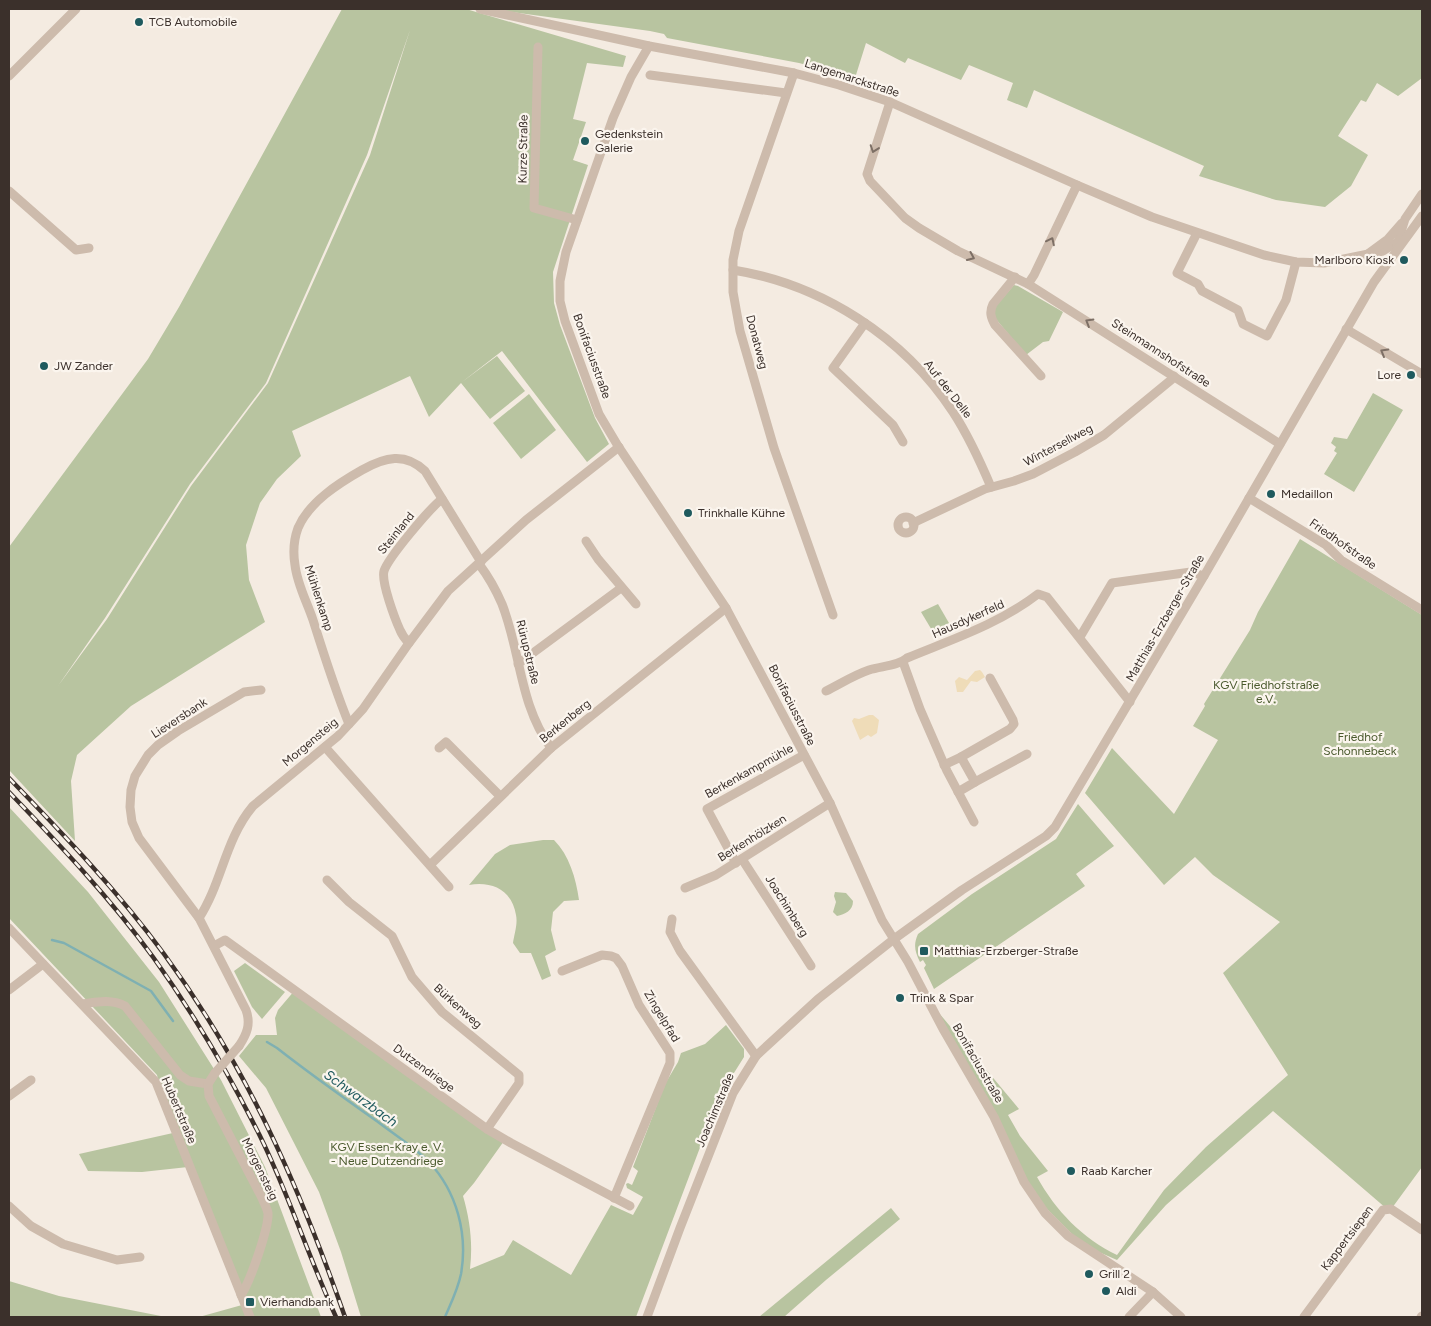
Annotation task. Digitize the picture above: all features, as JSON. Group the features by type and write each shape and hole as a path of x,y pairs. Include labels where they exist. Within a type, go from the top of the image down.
{"street":[{"path":"9,76 76,9"},
{"name":"Langemarckstraße","path":"480,9 649,46 794,73 839,85 890,102 1152,217 1255,252 1296,262 1324,263 1383,252 1398,243 1410,231"},
{"name":"Bonifaciusstraße","path":"649,46 631,76 612,118 566,252 560,281 560,300 565,321 599,414 726,608 830,803 882,920 994,1117 1024,1182 1045,1213 1068,1236 1153,1292 1181,1317"},
{"name":"Kurze Straße","path":"538,47 534,208 577,220"},
{"name":"Donatweg","path":"794,73 739,231 732,270 735,310 774,448 833,614"},
{"path":"650,75 786,93"},
{"name":"Steinmannshofstraße","path":"890,102 867,174 870,181 905,218 918,228 958,251 1028,284 1280,444"},
{"path":"1028,284 1077,185"},
{"path":"9,191 76,250 89,248"},
{"name":"Matthias-Erzberger-Straße","path":"1395,252 1405,219 1419,205 1422,194"},
{"name":"Matthias-Erzberger-Straße","path":"894,939 962,890 1051,832 1250,498 1374,282 1422,216"},
{"name":"Langemarckstraße","path":"1367,254 1388,239 1405,219"},
{"path":"1197,233 1177,273 1198,284 1202,291 1238,310 1243,324 1268,336 1286,300 1296,262"},
{"name":"Auf der Delle","path":"732,270 769,278 811,293 833,303 865,323 909,360 942,396 965,432 991,487"},
{"path":"1015,277 993,304 991,317 995,325 1041,376"},
{"path":"865,323 833,368 893,425 902,442"},
{"path":"1346,330 1422,374"},
{"name":"Wintersellweg","path":"913,523 991,487 1033,474 1082,448 1104,435 1174,376"},
{"name":"Morgensteig","path":"198,918 208,901 232,838 247,812 260,799 325,747 363,709 448,591 526,520 619,447"},
{"name":"Mühlenkamp","path":"349,724 295,567 295,539 299,527 311,508 337,486 366,468 388,459 408,460 418,464 425,471 480,563"},
{"name":"Friedhofstraße","path":"1250,498 1326,545 1341,560 1422,610"},
{"name":"Steinland","path":"409,643 399,630 384,580 384,569 437,503 442,500"},
{"path":"586,541 621,588 636,604"},
{"name":"Rürupstraße","path":"480,563 502,604 529,707 534,720 551,748"},
{"path":"1080,637 1112,584 1191,572 1204,576"},
{"path":"518,664 621,588"},
{"name":"Hausdykerfeld","path":"826,691 871,669 903,662 907,658 999,620 1020,608 1038,594 1047,597 1130,702"},
{"name":"Berkenberg","path":"430,865 551,748 726,608"},
{"path":"903,662 920,709 944,765 974,822"},
{"path":"944,765 1010,729 1014,724 990,678"},
{"name":"Lieversbank","path":"198,918 136,833 130,807 131,790 135,776 148,755 168,738 244,692 260,690"},
{"path":"439,748 446,742 500,796"},
{"path":"325,747 430,865 448,888"},
{"path":"958,792 1027,754"},
{"name":"Berkenkampmühle","path":"739,861 707,808 804,755"},
{"path":"961,757 975,782"},
{"name":"Berkenhölzken","path":"685,888 708,880 830,803"},
{"name":"Joachimberg","path":"739,861 810,966"},
{"name":"Bürkenweg","path":"327,880 348,902 392,936 398,945 406,968 431,1001 519,1075 518,1084 487,1129"},
{"path":"82,1004 107,1001 117,1002 125,1006 180,1074 189,1081 208,1084 215,1072 239,1046 248,1031 248,1015 198,918"},
{"path":"672,919 670,932 680,951 756,1056"},
{"name":"Hubertstraße","path":"9,928 156,1082 250,1317"},
{"name":"Joachimstraße","path":"647,1317 733,1093 756,1056 818,999 894,939"},
{"name":"Dutzendriege","path":"214,946 225,940 487,1129 630,1206"},
{"name":"Zingelpfad","path":"562,971 602,955 616,958 622,966 639,1005 670,1054 667,1072 614,1198"},
{"path":"9,990 43,964"},
{"path":"9,1096 31,1080"},
{"name":"Morgensteig","path":"208,1084 209,1096 268,1213 267,1225 258,1253 241,1295"},
{"path":"9,1206 31,1226 63,1244 117,1260 140,1258"},
{"name":"Kappertsiepen","path":"1304,1317 1383,1210 1391,1209 1422,1230"},
{"path":"1129,1317 1153,1292"}],"green space":[{"path":"342,9 466,9 626,56 623,67 587,63 573,119 586,122 573,160 588,165 553,272 554,303 560,325 595,418 609,444 587,462 502,351 462,382 497,356 525,391 490,419 461,383 429,417 410,376 292,431 301,456 277,479 260,503 246,545 249,580 265,622 131,706 77,755 71,781 75,841 9,770 9,547 148,359 179,307","holes":["410,30 370,155 268,383 191,486 107,619 58,686 105,618 190,484 266,383 367,155"]},
{"path":"489,9 1422,9 1422,78 1398,96 1377,83 1366,102 1361,100 1338,136 1368,155 1351,186 1325,207 1276,200 1199,176 1204,166 1034,90 1027,108 1007,100 1013,83 969,65 961,80 908,58 905,63 866,43 855,78 799,63 667,38 664,34 650,31"},
{"path":"1014,285 1063,312 1049,341 1043,342 1026,355 995,318 995,307"},
{"path":"1373,393 1403,410 1354,492 1324,474 1337,453 1334,451 1336,447 1331,443 1334,437 1347,439"},
{"path":"529,394 556,430 521,459 493,423"},
{"path":"1300,539 1422,615 1422,1167 1392,1208 1387,1209 1273,1111 1166,1205 1117,1260 1083,1245 1035,1197 934,1007 1019,1109 1008,1115 1020,1136 1048,1171 1037,1177 1044,1189 1061,1212 1081,1232 1117,1255 1164,1190 1206,1147 1288,1075 1223,973 1280,922 1213,875 1195,857 1164,885 1085,793 1112,748 1174,814 1218,740 1193,726 1205,706 1204,704 1250,630 1258,612"},
{"path":"938,604 953,630 936,637 921,612"},
{"path":"1078,804 1114,846 1076,874 1085,886 934,989 924,968 926,965 923,960 920,962 916,952 915,945 918,934 972,894 1056,839"},
{"path":"9,807 88,892 159,982 221,1080 265,1167 321,1317 250,1317 157,1075 9,918"},
{"path":"554,840 564,853 574,875 579,900 564,901 553,912 551,930 556,950 545,956 551,976 542,980 531,953 520,953 513,943 516,918 514,906 510,899 500,889 493,886 485,884 469,885 495,854 510,845"},
{"path":"835,892 846,893 853,901 850,910 837,916 833,912 836,902"},
{"path":"245,963 285,992 262,1019 252,1007 234,971"},
{"name":"KGV Essen-Kray e. V. - Neue Dutzendriege","path":"295,990 504,1141 463,1196 470,1232 470,1269 504,1255 513,1240 571,1275 611,1205 633,1215 643,1197 627,1188 626,1184 632,1185 638,1171 633,1167 665,1084 681,1053 705,1044 726,1025 744,1049 744,1057 722,1092 636,1317 361,1317 341,1252 319,1192 266,1088 239,1056 256,1035 277,1035 275,1018 278,1010"},
{"path":"173,1133 188,1167 142,1172 88,1171 79,1154"},
{"path":"891,1208 900,1219 784,1317 759,1317"},
{"path":"9,1281 59,1296 166,1317 9,1317"},
{"path":"242,1305 248,1317 199,1317"}],"sand":[{"path":"980,670 985,677 977,682 971,681 963,692 957,692 955,681 959,677 967,680 975,671"},
{"path":"873,715 879,720 877,733 871,737 868,735 860,740 852,721 854,718 859,719"}],"waterway":[{"name":"Schwarzbach","path":"52,940 64,943 151,991 173,1021"},
{"name":"Schwarzbach","path":"267,1042 411,1146 439,1174 447,1187 458,1214 463,1244 460,1280 445,1317"}],"railway":[{"path":"9,778 128,907 164,954 221,1040 246,1084 289,1174 345,1317"},
{"path":"9,792 66,852 120,914 153,957 197,1022 260,1136 336,1317"}],"place":[{"name":"TCB Automobile","path":"139,22"},
{"name":"Gedenkstein Galerie","path":"585,141"},
{"name":"Marlboro Kiosk","path":"1404,260"},
{"name":"JW Zander","path":"44,366"},
{"name":"Lore","path":"1411,375"},
{"name":"Medaillon","path":"1271,494"},
{"name":"Trinkhalle Kühne","path":"688,513"},
{"name":"Matthias-Erzberger-Straße","path":"924,951"},
{"name":"Trink & Spar","path":"900,998"},
{"name":"Raab Karcher","path":"1071,1171"},
{"name":"Grill 2","path":"1089,1274"},
{"name":"Aldi","path":"1106,1291"},
{"name":"Vierhandbank","path":"250,1302"}],"park label":[{"name":"KGV Friedhofstraße e.V.","path":"1266,692"},
{"name":"Friedhof Schonnebeck","path":"1360,744"}]}
